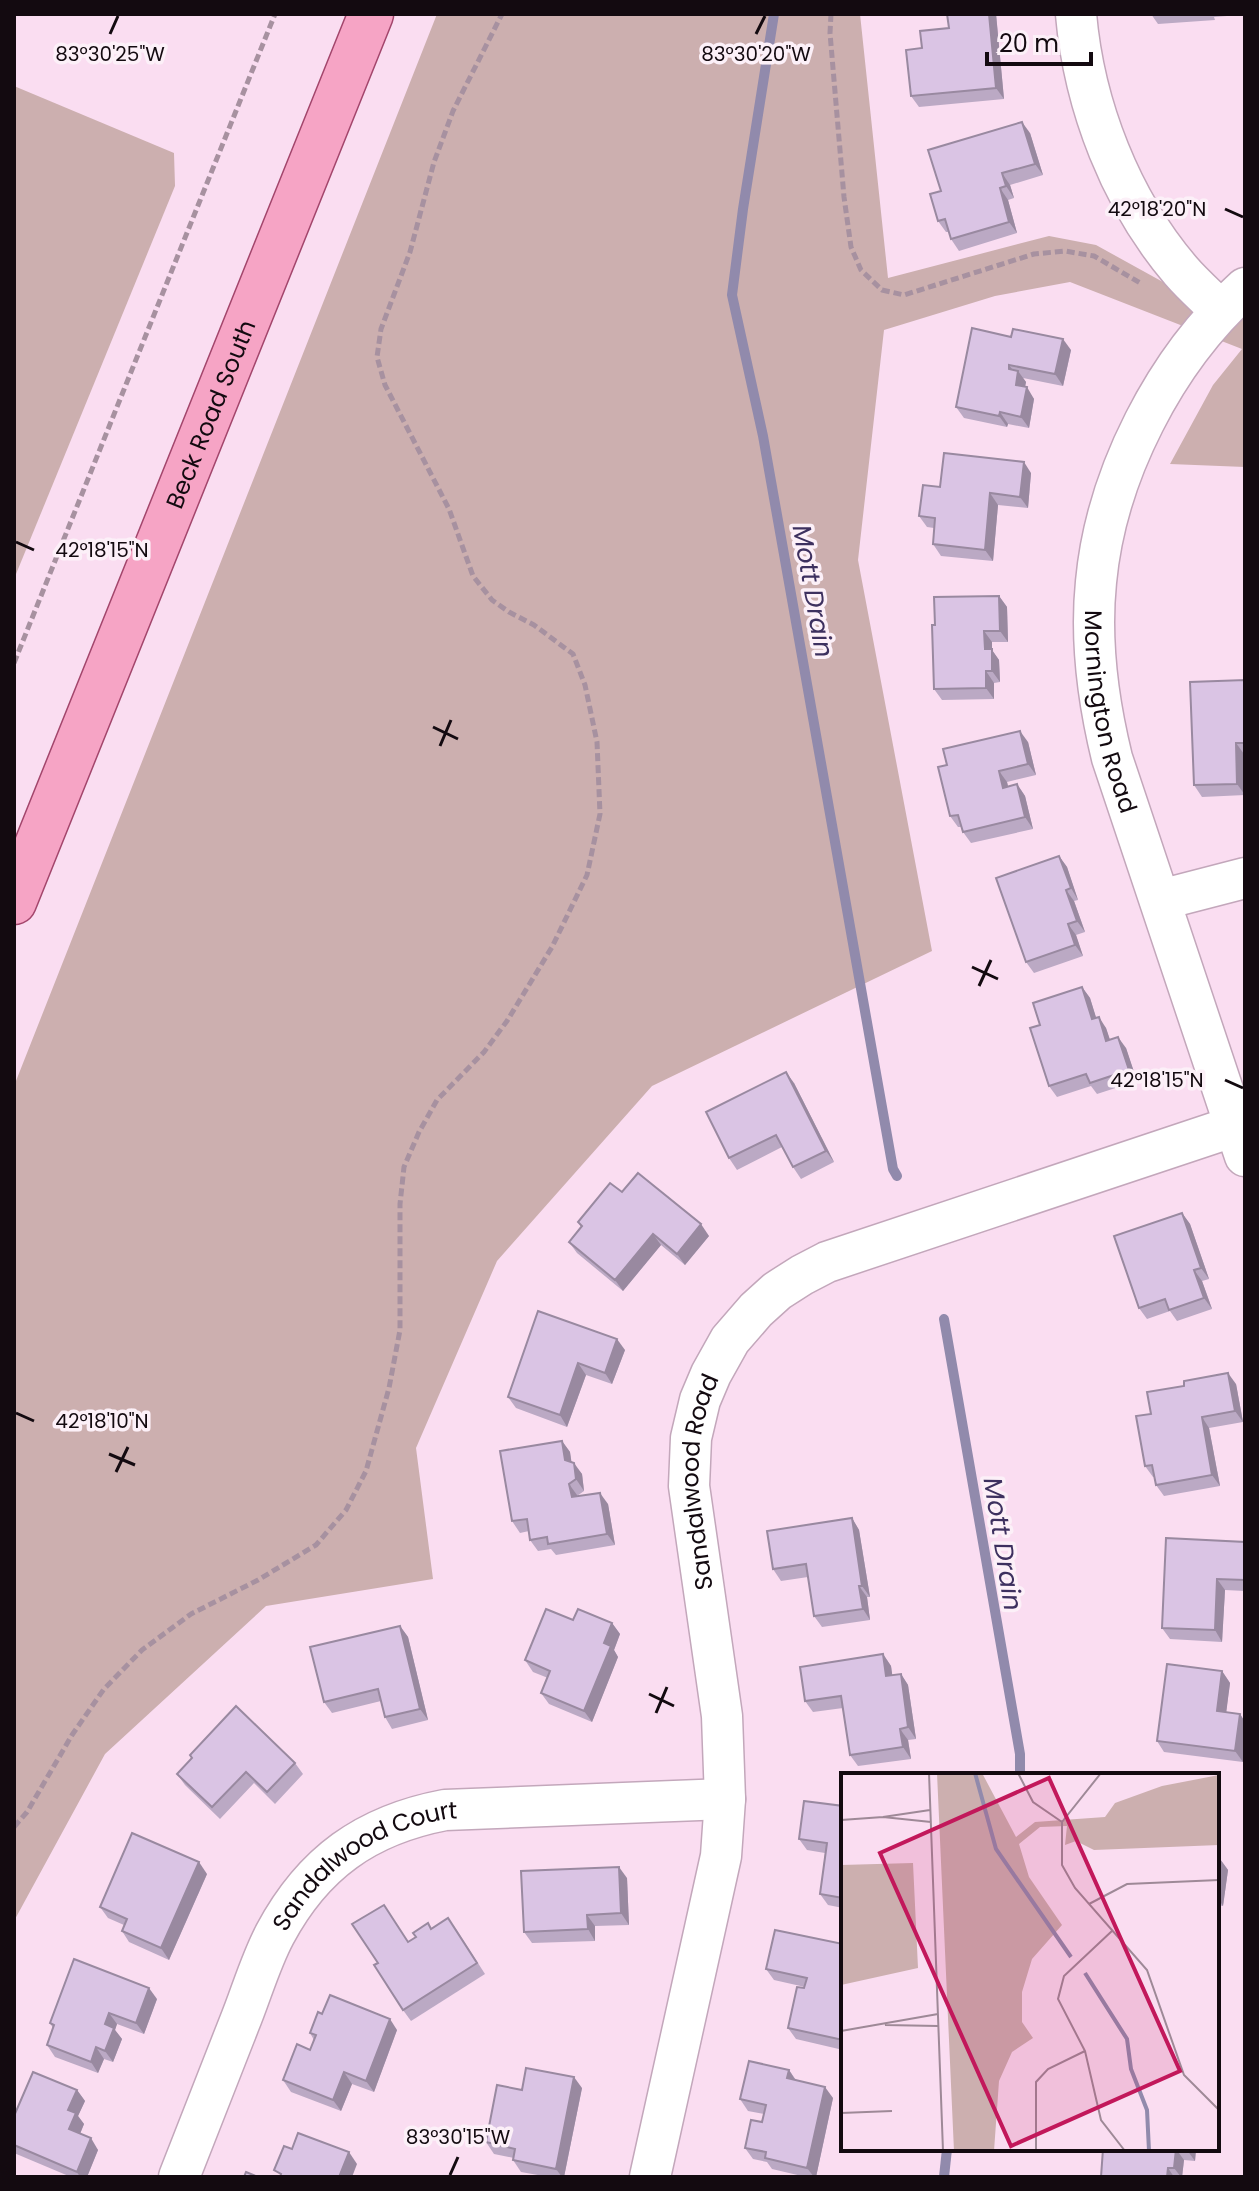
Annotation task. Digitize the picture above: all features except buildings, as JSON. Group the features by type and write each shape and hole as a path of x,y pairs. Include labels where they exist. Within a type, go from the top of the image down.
{"main road":[{"name":"Beck Road South","path":"14,902 371,14"}],"street":[{"path":"1076,14 1093,105 1117,170 1144,220 1181,271 1233,299"},
{"name":"Mornington Road","path":"1233,299 1170,376 1136,439 1120,479 1107,519 1096,582 1094,650 1112,758 1240,1141"},
{"path":"1160,900 1245,878"},
{"name":"Sandalwood Road","path":"650,2177 721,1856 725,1799 722,1716 689,1486 691,1438 700,1400 730,1340 777,1291 827,1262 1240,1141"},
{"name":"Sandalwood Court","path":"179,2177 274,1935 299,1895 332,1860 356,1843 380,1829 417,1815 445,1810 725,1799"}],"path":[{"path":"14,663 275,14"},
{"path":"14,1827 27,1812 72,1735 104,1689 142,1650 191,1614 258,1580 316,1545 346,1510 366,1471 389,1388 400,1330 400,1204 404,1167 437,1100 484,1052 507,1021 552,947 587,875 600,814 597,742 585,685 573,654 534,625 492,600 473,576 449,509 385,385 377,357 381,329 410,252 434,162 453,111 502,14"},
{"path":"831,14 830,33 851,247 861,270 882,290 904,295 1034,254 1065,251 1094,256 1148,288"}],"shaded area":[{"path":"437,14 860,14 888,278 1049,236 1096,245 1172,287 1245,311 1245,467 1170,464 1213,385 1242,349 1070,282 995,296 884,330 858,560 932,951 652,1086 497,1261 416,1448 433,1579 266,1606 105,1754 14,1921 14,1086"},
{"path":"14,86 174,153 175,186 14,579"}],"waterway":[{"name":"Mott Drain","path":"774,14 732,295 763,436 893,1169 897,1176"},
{"name":"Mott Drain","path":"944,1319 1020,1754 1020,1773"},
{"name":"Mott Drain","path":"944,2177 947,2151"}]}
